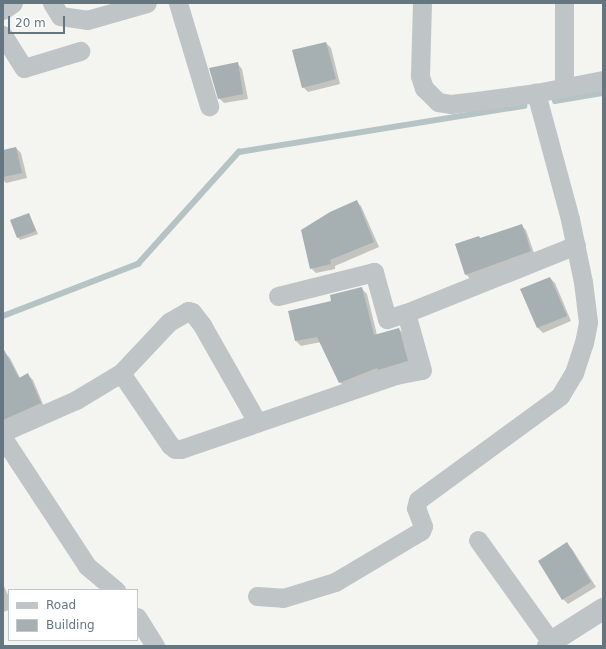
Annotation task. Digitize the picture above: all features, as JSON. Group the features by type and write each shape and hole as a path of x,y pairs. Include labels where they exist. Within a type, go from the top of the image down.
{"street":[{"path":"3,10 13,3"},
{"path":"52,3 60,16 87,20 147,3"},
{"path":"178,3 209,106"},
{"path":"422,3 420,76 424,88 431,97 438,102 451,104 536,93 603,80"},
{"path":"564,3 564,88"},
{"path":"3,35 24,68 80,51"},
{"path":"257,596 283,598 335,582 421,530 423,526 416,508 418,500 560,396 574,373 584,342 588,322 576,245 536,93"},
{"path":"278,296 374,272 387,319 406,313 576,245"},
{"path":"3,432 76,400 121,373 169,322 181,314 188,312 192,312 202,325 257,422"},
{"path":"121,373 170,445 175,449 181,450 257,422 396,376 422,370 406,313"},
{"path":"3,438 87,566 115,589"},
{"path":"478,540 549,644 603,609"},
{"path":"138,619 155,646"}],"building":[{"path":"326,42 336,79 302,88 292,50"},
{"path":"238,62 243,94 218,99 209,68"},
{"path":"16,147 22,173 3,177 3,150"},
{"path":"357,200 374,242 330,260 331,264 310,269 301,230 330,212"},
{"path":"29,213 36,231 17,238 10,220"},
{"path":"522,224 531,251 465,275 455,244 479,236 480,238"},
{"path":"550,277 567,316 537,328 520,289"},
{"path":"362,287 374,335 399,328 408,361 378,370 377,368 339,383 317,337 295,341 288,311 331,301 330,295"},
{"path":"3,348 19,378 28,373 41,403 3,420"},
{"path":"567,542 591,582 562,600 538,561"}],"waterway":[{"path":"555,101 603,93"},
{"path":"3,316 138,264 239,152 524,106"}]}
